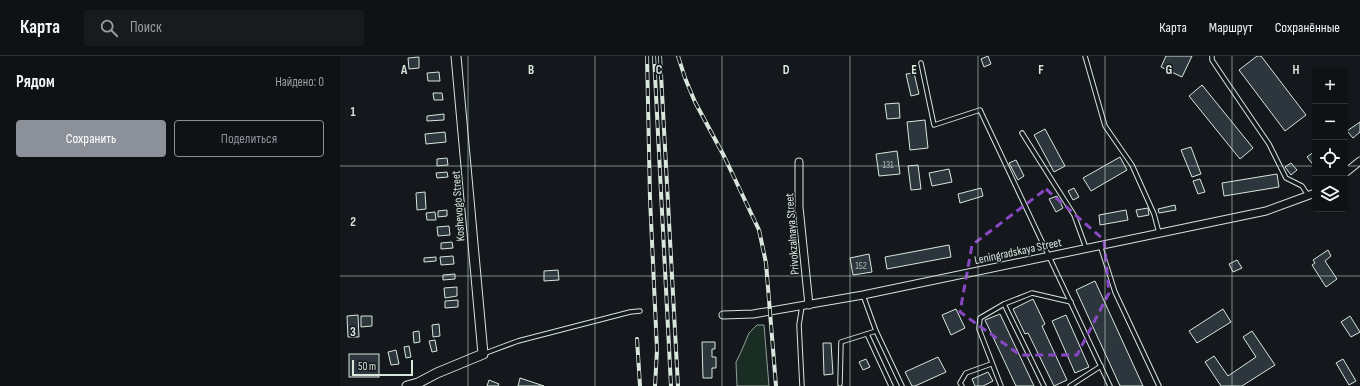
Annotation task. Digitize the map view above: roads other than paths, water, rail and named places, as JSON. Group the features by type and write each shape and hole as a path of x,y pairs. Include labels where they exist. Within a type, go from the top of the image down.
{"street":[{"name":"Koshevogo Street","path":"456,56 483,354"},
{"path":"1348,171 1360,161"},
{"name":"Privokzalnaya Street","path":"799,162 799,207 805,305"},
{"name":"Leningradskaya Street","path":"723,315 753,314 863,295 1266,211 1312,195"},
{"path":"407,386 416,384 438,372 483,354"}],"lane":[{"path":"1085,56 1105,126 1132,165 1154,214 1159,233"},
{"path":"1212,56 1212,60 1269,144 1286,178 1302,186 1312,195"},
{"path":"921,63 934,125 980,110 1110,386"},
{"path":"1022,132 1074,214 1086,248"},
{"path":"1100,245 1115,292 1159,386"},
{"path":"1001,386 991,364 979,329 980,318 1004,304 1032,292 1071,302"},
{"path":"863,295 876,331 902,386"},
{"path":"1004,304 1044,386"},
{"path":"802,386 799,325 805,305"},
{"path":"483,354 518,341 630,312 640,311"},
{"path":"840,384 842,342 876,331"},
{"path":"867,334 891,386"},
{"path":"962,386 960,383 966,373 991,364"},
{"path":"1070,386 1101,366"}],"railway":[{"path":"647,56 650,198 657,350 655,386"},
{"path":"654,56 671,386"},
{"path":"660,56 678,386"},
{"path":"678,56 695,102 724,156 759,230 766,263 776,386"},
{"path":"637,339 640,386"}]}
